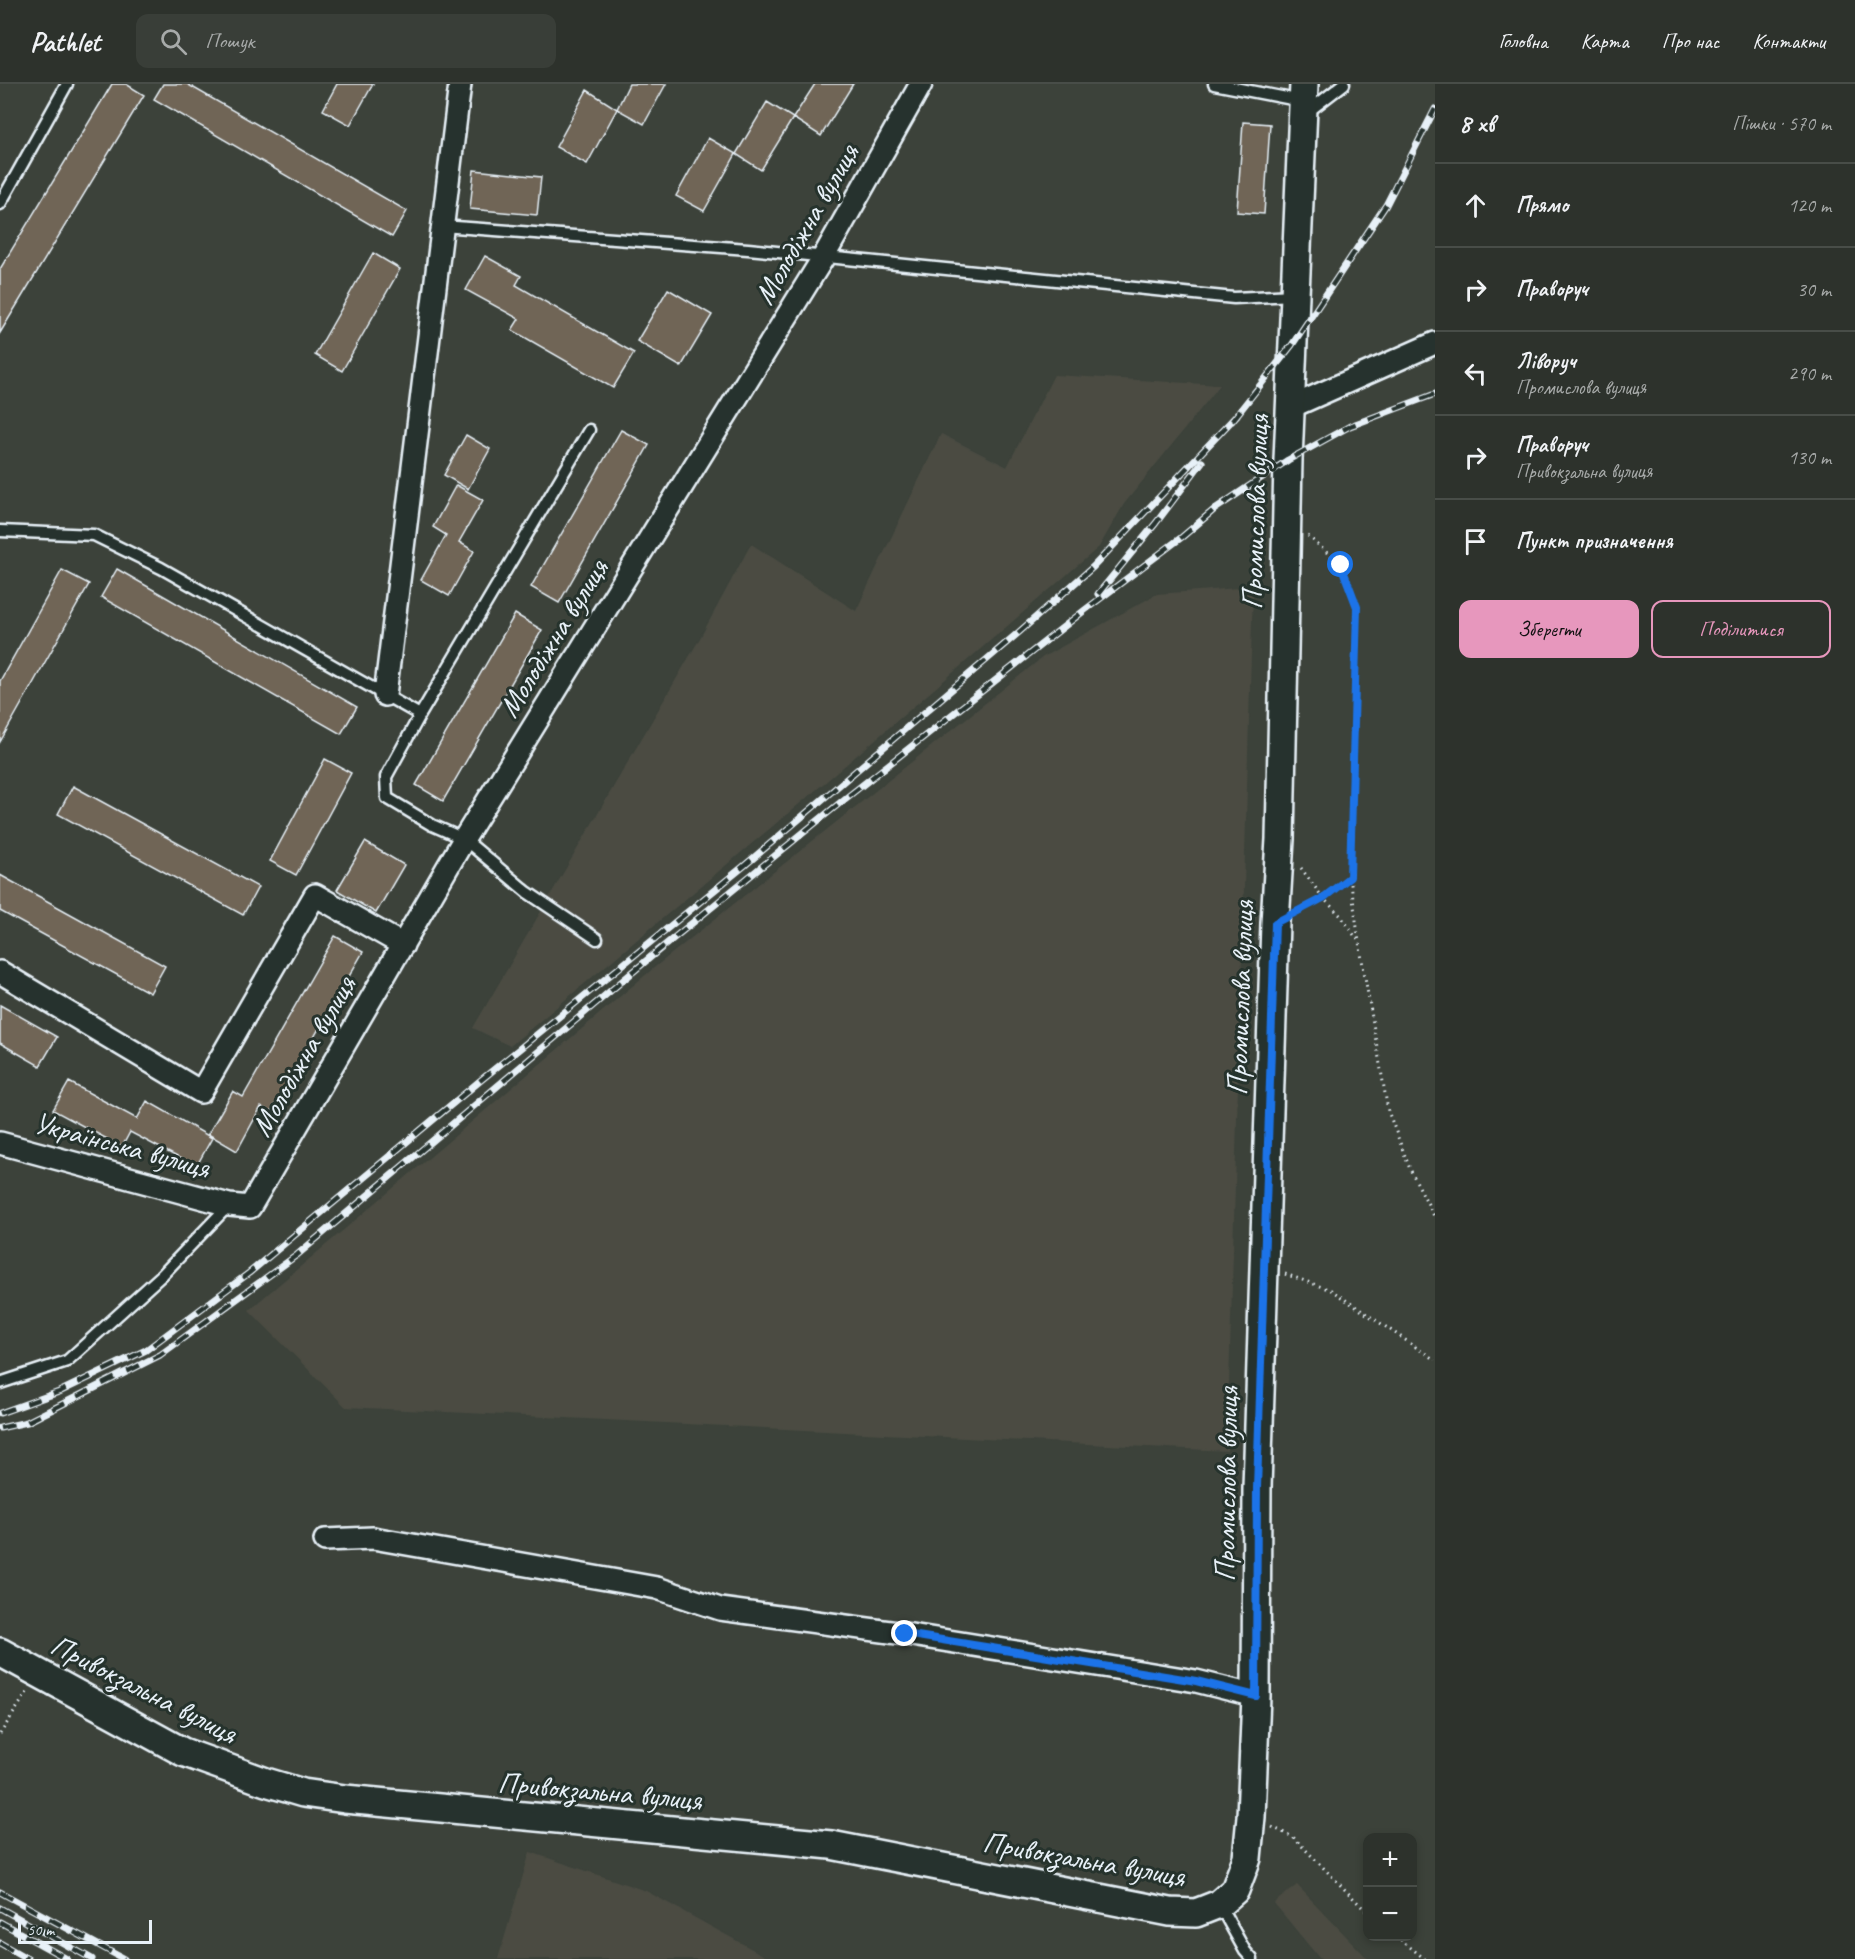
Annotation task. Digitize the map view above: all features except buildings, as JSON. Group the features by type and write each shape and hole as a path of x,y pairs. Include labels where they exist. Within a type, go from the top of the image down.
{"street":[{"path":"385,695 460,84"},
{"name":"Молодіжна вулиця","path":"230,1205 250,1208 464,839 823,258 921,84"},
{"name":"Промислова вулиця","path":"1219,1904 1235,1890 1247,1858 1251,1817 1256,1696 1257,1488 1275,923 1280,838 1294,296 1303,100"},
{"path":"1291,407 1435,343"},
{"path":"0,972 201,1092 315,895 402,945"},
{"name":"Українська вулиця","path":"0,1143 230,1205"},
{"path":"325,1540 373,1538 657,1588 720,1609 905,1634 1196,1681 1256,1696"},
{"name":"Привокзальна вулиця","path":"0,1653 183,1752 266,1782 303,1792 369,1802 831,1845 1170,1912 1196,1913 1219,1904"}],"lane":[{"path":"0,204 67,84"},
{"path":"1214,84 1303,100 1344,84"},
{"path":"442,226 748,249 1234,298 1294,296"},
{"path":"589,430 386,777 387,798 432,825 464,839 526,892 597,939"},
{"path":"0,531 94,535 161,568 420,716"},
{"path":"0,1383 67,1361 162,1275 230,1205"},
{"path":"1219,1904 1245,1951 1252,1959"}],"path":[{"path":"1287,515 1341,565 1357,607 1350,877 1388,1111 1410,1169 1435,1218"},
{"path":"1280,838 1323,898 1341,916 1359,942"},
{"path":"1275,923 1323,898 1350,877"},
{"path":"1264,1266 1331,1290 1435,1360"},
{"path":"0,1734 38,1674"},
{"path":"1251,1817 1293,1837 1363,1908"},
{"path":"1402,1941 1425,1959"}],"shaded area":[{"path":"1054,375 1220,385 1124,504 1099,547 835,774 510,1046 473,1028 699,640 751,544 856,611 941,434 1007,467"},
{"path":"1253,587 1227,1451 346,1407 249,1310 655,967 1043,657 1157,594"},
{"path":"530,1852 646,1891 770,1959 498,1959"},
{"path":"1297,1885 1368,1959 1320,1959 1274,1903"}],"railway":[{"path":"1232,421 1292,345 1386,205 1435,109"},
{"path":"0,1428 27,1422 160,1355 297,1255 659,950 846,798 1215,509 1288,460 1350,426 1435,394"},
{"path":"0,1413 59,1392 146,1350 249,1273 744,866 1018,633 1093,567 1237,415"},
{"path":"1098,594 1202,462"},
{"path":"0,1892 124,1959"},
{"path":"0,1908 92,1959"},
{"path":"0,1922 67,1959"},
{"path":"0,1943 28,1959"}],"route":[{"path":"905,1634 1196,1681 1256,1696 1257,1488 1275,923 1323,898 1350,877 1357,607 1341,565"}]}
